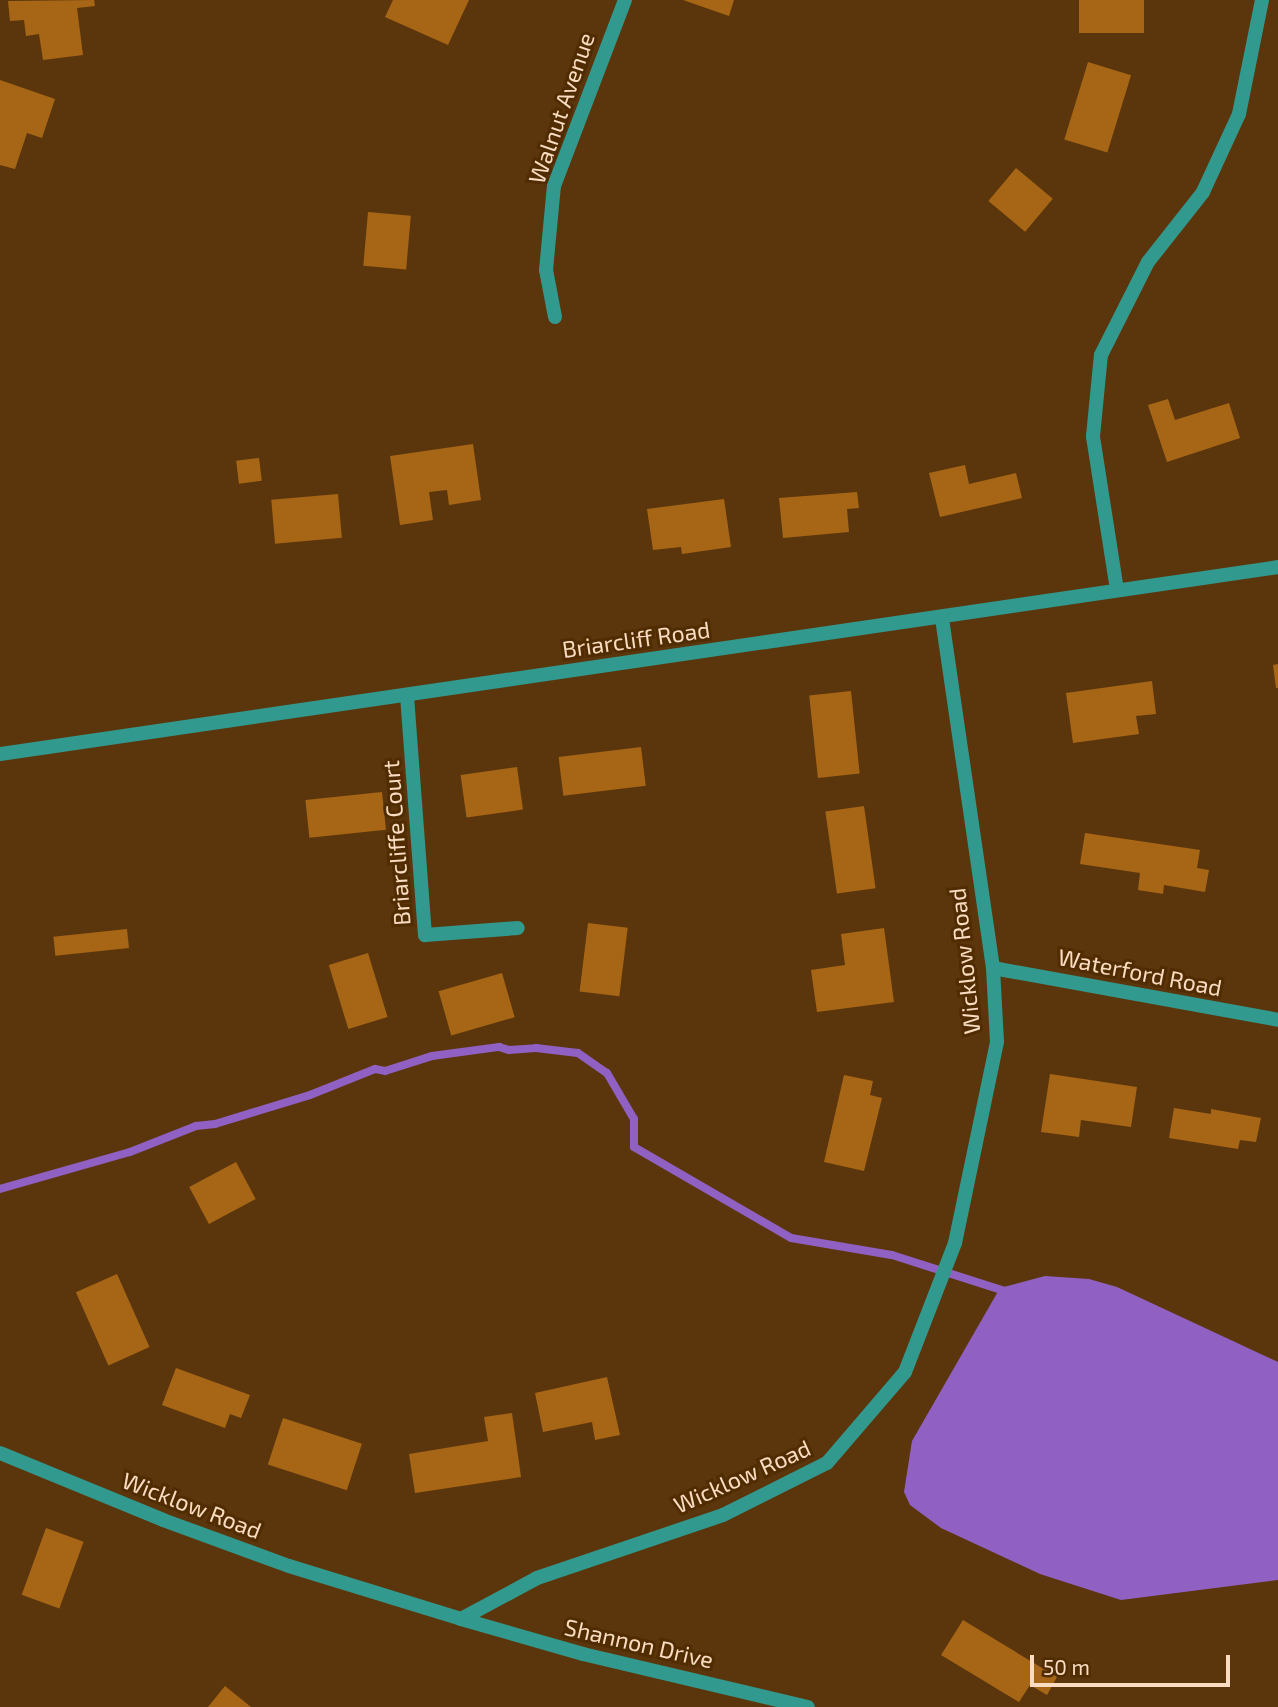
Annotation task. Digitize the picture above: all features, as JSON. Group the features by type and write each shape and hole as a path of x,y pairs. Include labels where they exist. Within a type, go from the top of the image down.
{"street":[{"name":"Walnut Avenue","path":"555,317 547,270 554,186 625,0"},
{"path":"1117,590 1093,436 1101,355 1148,262 1202,192 1239,114 1262,0"},
{"name":"Briarcliff Road","path":"0,754 1278,567"},
{"name":"Wicklow Road","path":"0,1453 163,1520 289,1566 461,1619 537,1578 723,1515 827,1463 905,1372 933,1293 955,1243 997,1042 993,968 942,617"},
{"name":"Briarcliffe Court","path":"407,696 425,934 518,928"},
{"name":"Waterford Road","path":"993,968 1278,1020"},
{"name":"Shannon Drive","path":"461,1619 583,1654 808,1707"}],"shaded area":[{"path":"1045,1276 1089,1279 1117,1287 1278,1362 1278,1580 1121,1600 1040,1574 941,1528 910,1505 904,1492 912,1441 1000,1288"}],"building":[{"path":"94,0 95,6 77,8 83,55 43,60 39,34 26,36 24,20 10,21 8,1"},
{"path":"393,0 469,0 448,45 385,17"},
{"path":"683,0 734,0 729,16"},
{"path":"1079,0 1144,0 1144,33 1079,33"},
{"path":"1088,62 1131,75 1107,153 1064,139"},
{"path":"0,80 55,99 42,138 27,133 15,169 0,165"},
{"path":"1016,168 1053,199 1025,232 988,201"},
{"path":"368,212 411,216 406,270 363,266"},
{"path":"1168,399 1175,420 1229,403 1240,438 1167,462 1148,405"},
{"path":"473,444 481,500 449,505 447,490 429,492 433,520 400,525 390,456"},
{"path":"259,458 262,481 239,484 236,461"},
{"path":"965,465 969,484 1016,473 1022,498 940,517 929,473"},
{"path":"857,492 859,508 847,509 849,532 783,538 779,498"},
{"path":"338,494 342,538 275,544 271,500"},
{"path":"724,499 731,547 682,554 681,547 653,550 647,509"},
{"path":"1278,664 1278,688 1276,688 1273,665"},
{"path":"1152,681 1156,714 1136,716 1139,734 1073,743 1066,693"},
{"path":"851,691 860,774 818,778 809,695"},
{"path":"641,747 646,786 563,796 559,757"},
{"path":"517,767 523,810 467,818 461,775"},
{"path":"382,792 386,830 309,838 305,800"},
{"path":"864,806 876,888 837,894 825,811"},
{"path":"1085,833 1200,850 1197,868 1209,870 1205,892 1164,885 1163,894 1138,890 1140,873 1080,864"},
{"path":"588,923 628,928 619,996 580,991"},
{"path":"884,928 894,1002 817,1012 811,970 845,965 841,934"},
{"path":"127,929 129,948 55,956 53,937"},
{"path":"368,953 388,1017 348,1029 329,965"},
{"path":"502,973 515,1017 451,1035 439,991"},
{"path":"1050,1074 1137,1087 1131,1127 1081,1120 1079,1137 1041,1132"},
{"path":"844,1075 873,1081 870,1095 882,1098 864,1171 824,1162"},
{"path":"1174,1108 1211,1114 1211,1109 1261,1118 1256,1142 1240,1140 1238,1149 1169,1138"},
{"path":"236,1162 256,1199 209,1224 189,1187"},
{"path":"117,1274 150,1347 108,1365 76,1292"},
{"path":"176,1368 250,1395 241,1418 230,1414 225,1428 162,1405"},
{"path":"607,1377 620,1435 595,1440 592,1422 543,1432 535,1393"},
{"path":"512,1413 521,1477 415,1493 409,1454 488,1441 484,1417"},
{"path":"283,1418 362,1444 347,1490 268,1465"},
{"path":"46,1528 84,1542 59,1608 22,1595"},
{"path":"963,1620 1057,1677 1047,1695 1030,1685 1019,1702 941,1655"},
{"path":"225,1686 251,1707 208,1707"}],"waterway":[{"path":"0,1189 130,1152 196,1126 215,1124 310,1095 375,1069 385,1071 432,1056 499,1047 509,1050 536,1048 578,1053 607,1073 634,1119 634,1147 791,1238 892,1255 1008,1292"}]}
